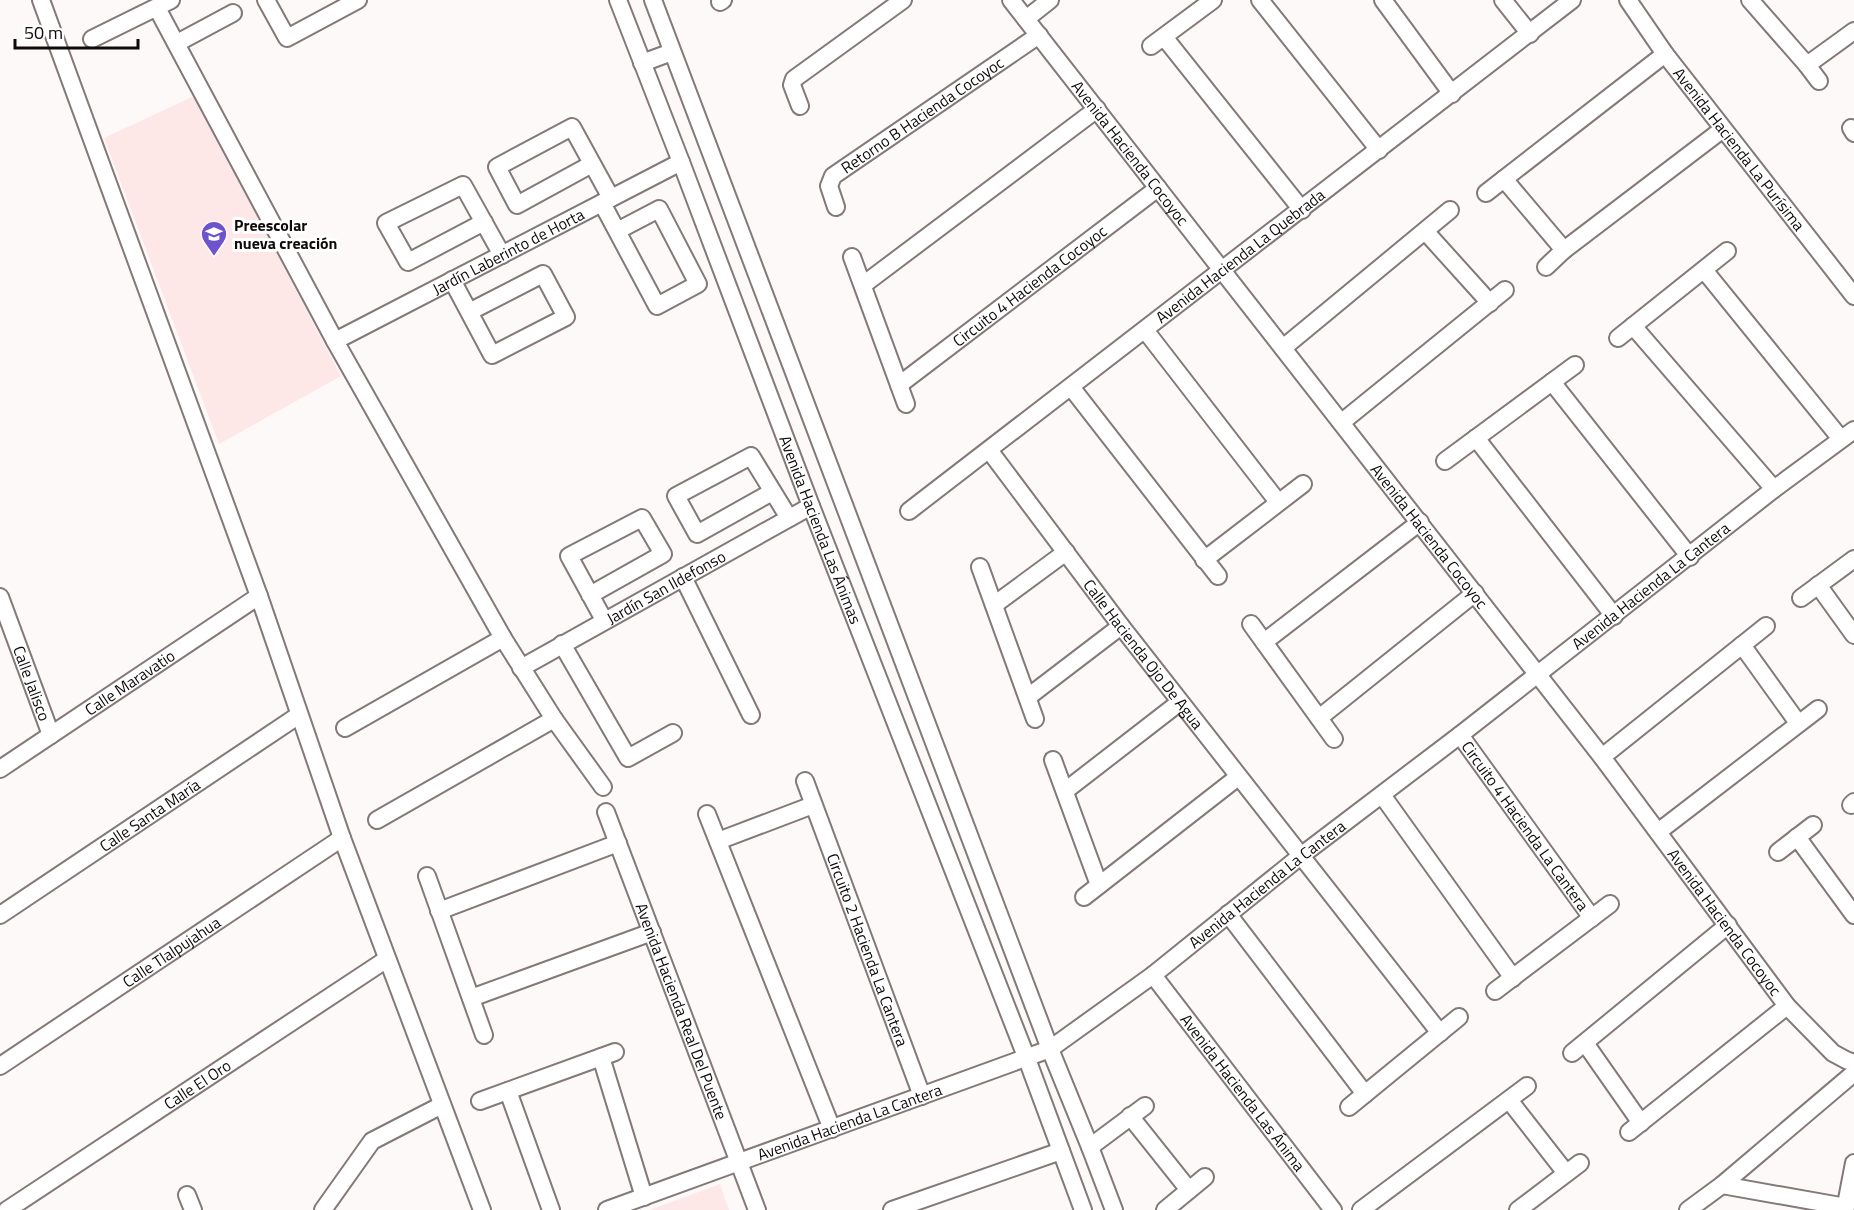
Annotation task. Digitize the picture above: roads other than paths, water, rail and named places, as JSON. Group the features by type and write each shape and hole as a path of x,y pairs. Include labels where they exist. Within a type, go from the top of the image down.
{"street":[{"path":"40,0 259,596 342,838 482,1210"},
{"path":"266,0 287,38 358,0"},
{"name":"Avenida Hacienda Las Ánimas","path":"618,0 811,506 1027,1059 1083,1210"},
{"name":"Avenida Hacienda Las Ánimas","path":"653,0 1050,1049 1114,1210"},
{"path":"800,106 792,85 794,79 903,0"},
{"name":"Avenida Hacienda Cocoyoc","path":"1011,0 1602,757 1787,1005 1833,1053 1854,1063"},
{"path":"1026,19 1050,0"},
{"path":"1213,0 1157,42 1302,210"},
{"path":"1260,0 1379,150"},
{"path":"1383,0 1452,94"},
{"path":"1503,0 1530,34"},
{"name":"Avenida Hacienda La Quebrada","path":"909,511 1572,0"},
{"name":"Avenida Hacienda La Purísima","path":"1628,0 1665,54 1854,296"},
{"path":"1750,0 1819,81"},
{"path":"92,39 164,4 177,43 335,341 521,668 554,720 603,787"},
{"path":"177,43 233,13"},
{"path":"1807,65 1854,32"},
{"name":"Retorno B Hacienda Cocoyoc","path":"836,207 829,186 833,176 1039,35"},
{"path":"642,63 672,52"},
{"path":"1486,193 1665,54"},
{"path":"863,285 1097,109"},
{"path":"592,164 517,205 497,167 572,127 592,164 617,231 657,306 698,284 659,209 617,231"},
{"path":"1546,267 1564,250 1723,129"},
{"name":"Jardín Laberinto de Horta","path":"335,341 681,162"},
{"path":"1504,179 1564,250"},
{"path":"484,222 408,262 386,223 463,184 484,222 502,255"},
{"name":"Circuito 4 Hacienda Cocoyoc","path":"899,384 1158,188"},
{"path":"1283,348 1450,210"},
{"path":"1425,231 1490,303"},
{"path":"1618,338 1727,251"},
{"path":"852,257 906,404"},
{"path":"1704,270 1847,435"},
{"path":"452,280 469,312 492,355 566,316 543,274 469,312"},
{"path":"1341,422 1504,290"},
{"path":"1633,326 1774,489"},
{"path":"1145,330 1278,502"},
{"path":"1445,461 1575,365"},
{"path":"1552,381 1690,557"},
{"path":"1071,387 1218,576"},
{"name":"Avenida Hacienda La Cantera","path":"608,1210 1050,1049 1153,975 1302,855 1847,435"},
{"path":"1476,438 1614,616"},
{"name":"Calle Hacienda Ojo De Agua","path":"988,450 1238,777 1302,855 1440,1033"},
{"path":"772,492 697,534 676,496 751,456 789,518"},
{"path":"1204,560 1303,484"},
{"name":"Jardín San Ildefonso","path":"521,668 811,506"},
{"path":"590,595 663,554 642,518 569,556 590,595 604,621"},
{"path":"1264,642 1420,522"},
{"path":"994,605 1066,552"},
{"path":"1801,598 1854,559"},
{"path":"980,567 1035,719"},
{"path":"683,577 750,715"},
{"path":"1818,585 1854,635"},
{"path":"1319,718 1475,593"},
{"name":"Calle Maravatio","path":"0,769 259,596"},
{"name":"Calle Jalisco","path":"1,604 51,735"},
{"path":"1251,624 1334,739"},
{"path":"1028,697 1121,626"},
{"path":"1602,757 1766,626"},
{"path":"345,728 503,638"},
{"path":"562,644 628,758 673,733"},
{"path":"1742,645 1798,723"},
{"path":"1065,791 1180,702"},
{"path":"1658,832 1818,709"},
{"name":"Calle Santa María","path":"0,915 299,715"},
{"path":"377,820 554,720"},
{"name":"Circuito 4 Hacienda La Cantera","path":"1460,735 1592,918"},
{"path":"1053,760 1099,885"},
{"path":"1084,897 1238,777"},
{"name":"Circuito 2 Hacienda La Cantera","path":"805,781 922,1096"},
{"path":"1382,795 1514,978"},
{"path":"718,841 813,805"},
{"name":"Avenida Hacienda Real Del Puente","path":"606,812 757,1210"},
{"path":"707,814 832,1129"},
{"path":"1778,852 1813,825"},
{"path":"1797,837 1854,915"},
{"name":"Calle Tlalpujahua","path":"0,1066 342,838"},
{"path":"439,911 618,843"},
{"path":"427,876 484,1035"},
{"name":"Circuito 4 Hacienda La Cantera","path":"1495,992 1611,904"},
{"path":"1228,914 1365,1094"},
{"path":"1728,925 1579,1048 1635,1128 1787,1005"},
{"path":"471,998 652,932"},
{"name":"Calle El Oro","path":"7,1210 387,959"},
{"name":"Avenida Hacienda Las Ánima","path":"1153,975 1333,1210"},
{"path":"1349,1107 1460,1017"},
{"path":"480,1101 608,1054 644,1197"},
{"path":"1688,1210 1722,1185 1854,1072"},
{"path":"1361,1210 1527,1086"},
{"path":"508,1091 550,1210"},
{"path":"1509,1100 1566,1173"},
{"path":"323,1210 372,1141 442,1105"},
{"path":"1090,1147 1145,1106"},
{"path":"1130,1116 1189,1190"},
{"path":"892,1210 1061,1151"},
{"path":"1518,1210 1580,1163"},
{"path":"1722,1185 1846,1208 1854,1163"},
{"path":"1165,1210 1205,1177"}],"place":[{"name":"Preescolar nueva creación","path":"214,257"}]}
